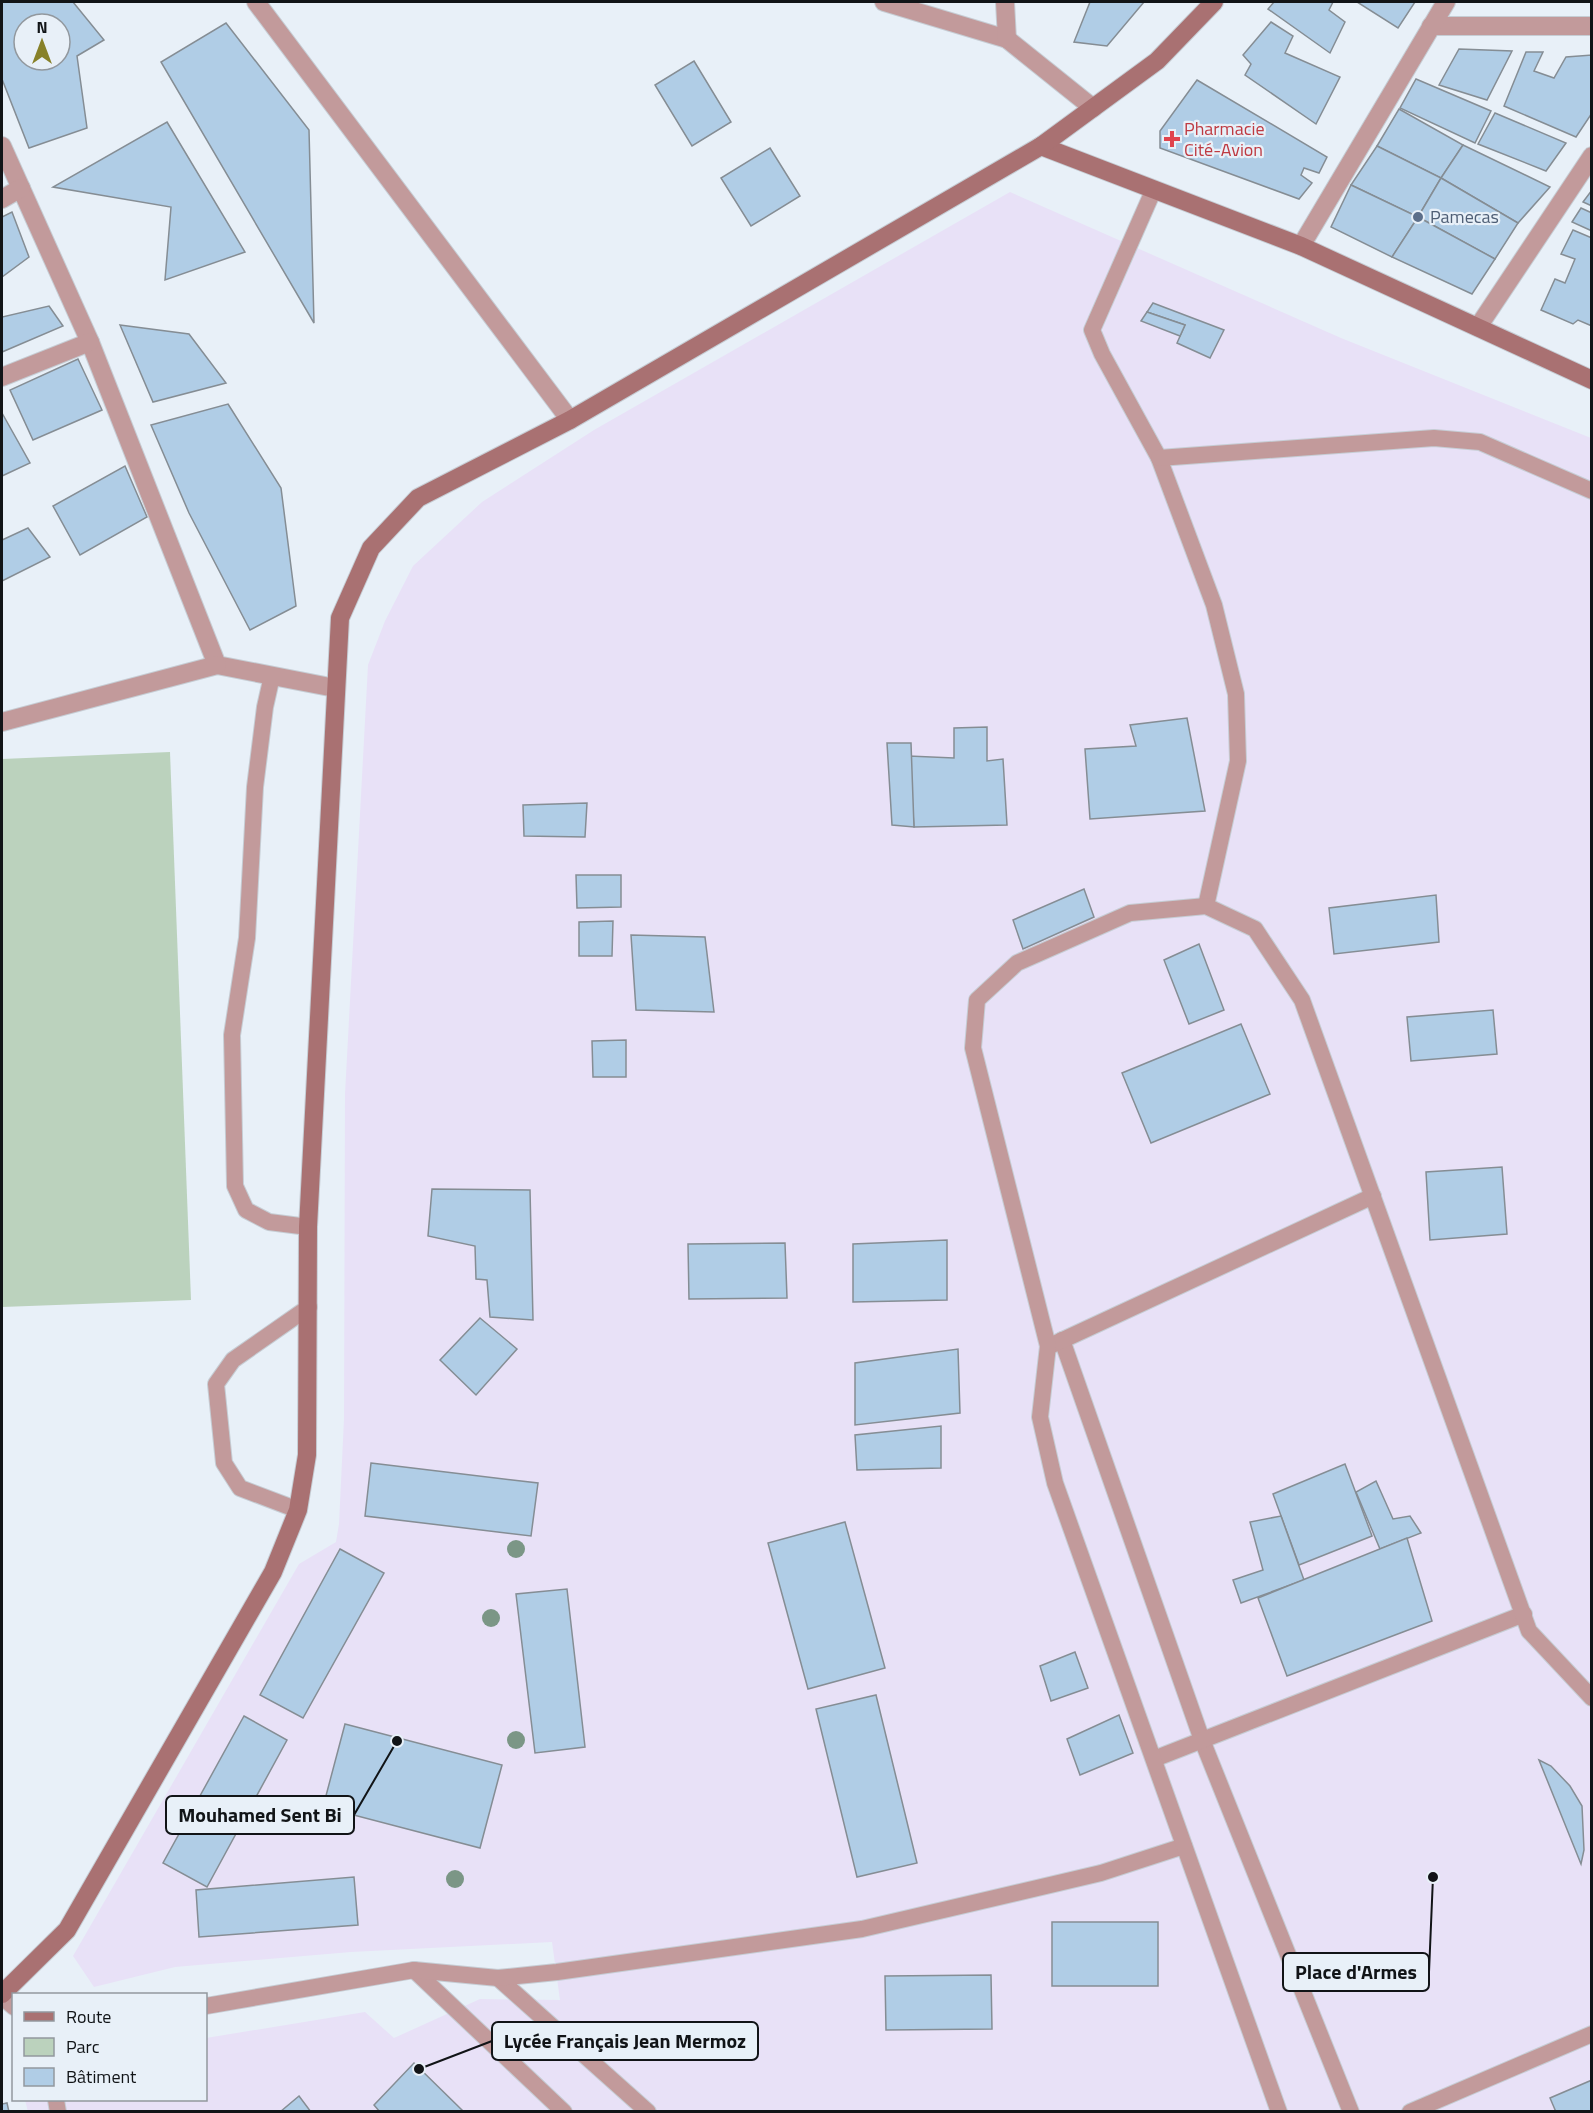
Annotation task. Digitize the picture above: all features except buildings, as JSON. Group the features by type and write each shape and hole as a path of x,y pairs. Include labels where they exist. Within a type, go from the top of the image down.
{"street":[{"path":"256,2 570,420"},
{"path":"884,2 1007,39 1093,108"},
{"path":"1005,2 1007,39"},
{"path":"2,1996 67,1930 273,1572 298,1510 308,1455 308,1227 334,688 340,618 371,548 418,498 570,420 1041,146 1157,61 1214,2"},
{"path":"1301,246 1446,2"},
{"path":"1431,26 1592,26"},
{"path":"2,146 90,342 217,665"},
{"path":"1041,146 1301,246 1592,380"},
{"path":"1478,327 1592,156"},
{"path":"2,198 21,188"},
{"path":"2,377 90,342"},
{"path":"2,722 217,665 334,688"}],"lane":[{"path":"1154,189 1092,330 1102,354 1159,458 1214,605 1236,694 1238,761 1206,906"},
{"path":"1159,458 1434,438 1480,442 1592,491"},
{"path":"272,676 265,707 255,787 247,938 232,1035 235,1186 246,1210 268,1222 308,1227"},
{"path":"1351,2112 1202,1740 1055,1343 973,1048 977,1000 1017,963 1130,913 1206,906 1255,929 1302,1000 1529,1630 1592,1698"},
{"path":"1055,1343 1373,1196"},
{"path":"298,1510 240,1488 225,1462 216,1384 233,1360 309,1307"},
{"path":"1055,1343 1040,1417 1055,1483 1279,2112"},
{"path":"1154,1759 1524,1614"},
{"path":"207,2006 414,1970 498,1978 862,1929 1101,1873 1184,1846"},
{"path":"414,1970 564,2112"},
{"path":"498,1978 648,2112"},
{"path":"1410,2112 1592,2034"}],"shaded area":[{"path":"1010,192 1341,338 1591,438 1591,2111 28,2112 25,2101 207,2101 207,2038 365,2012 394,2038 480,1999 560,2000 552,1942 351,1952 175,1967 94,1987 73,1956 299,1564 336,1542 339,1524 344,1419 345,1094 368,665 385,621 413,566 482,502 594,430"}],"green space":[{"path":"170,752 191,1300 2,1307 2,759"}],"place":[{"name":"Pharmacie Cité-Avion","path":"1172,139"},
{"name":"Pamecas","path":"1418,217"},
{"name":"Mouhamed Sent Bi","path":"397,1741"},
{"name":"Place d'Armes","path":"1433,1877"},
{"name":"Lycée Français Jean Mermoz","path":"419,2069"}]}
